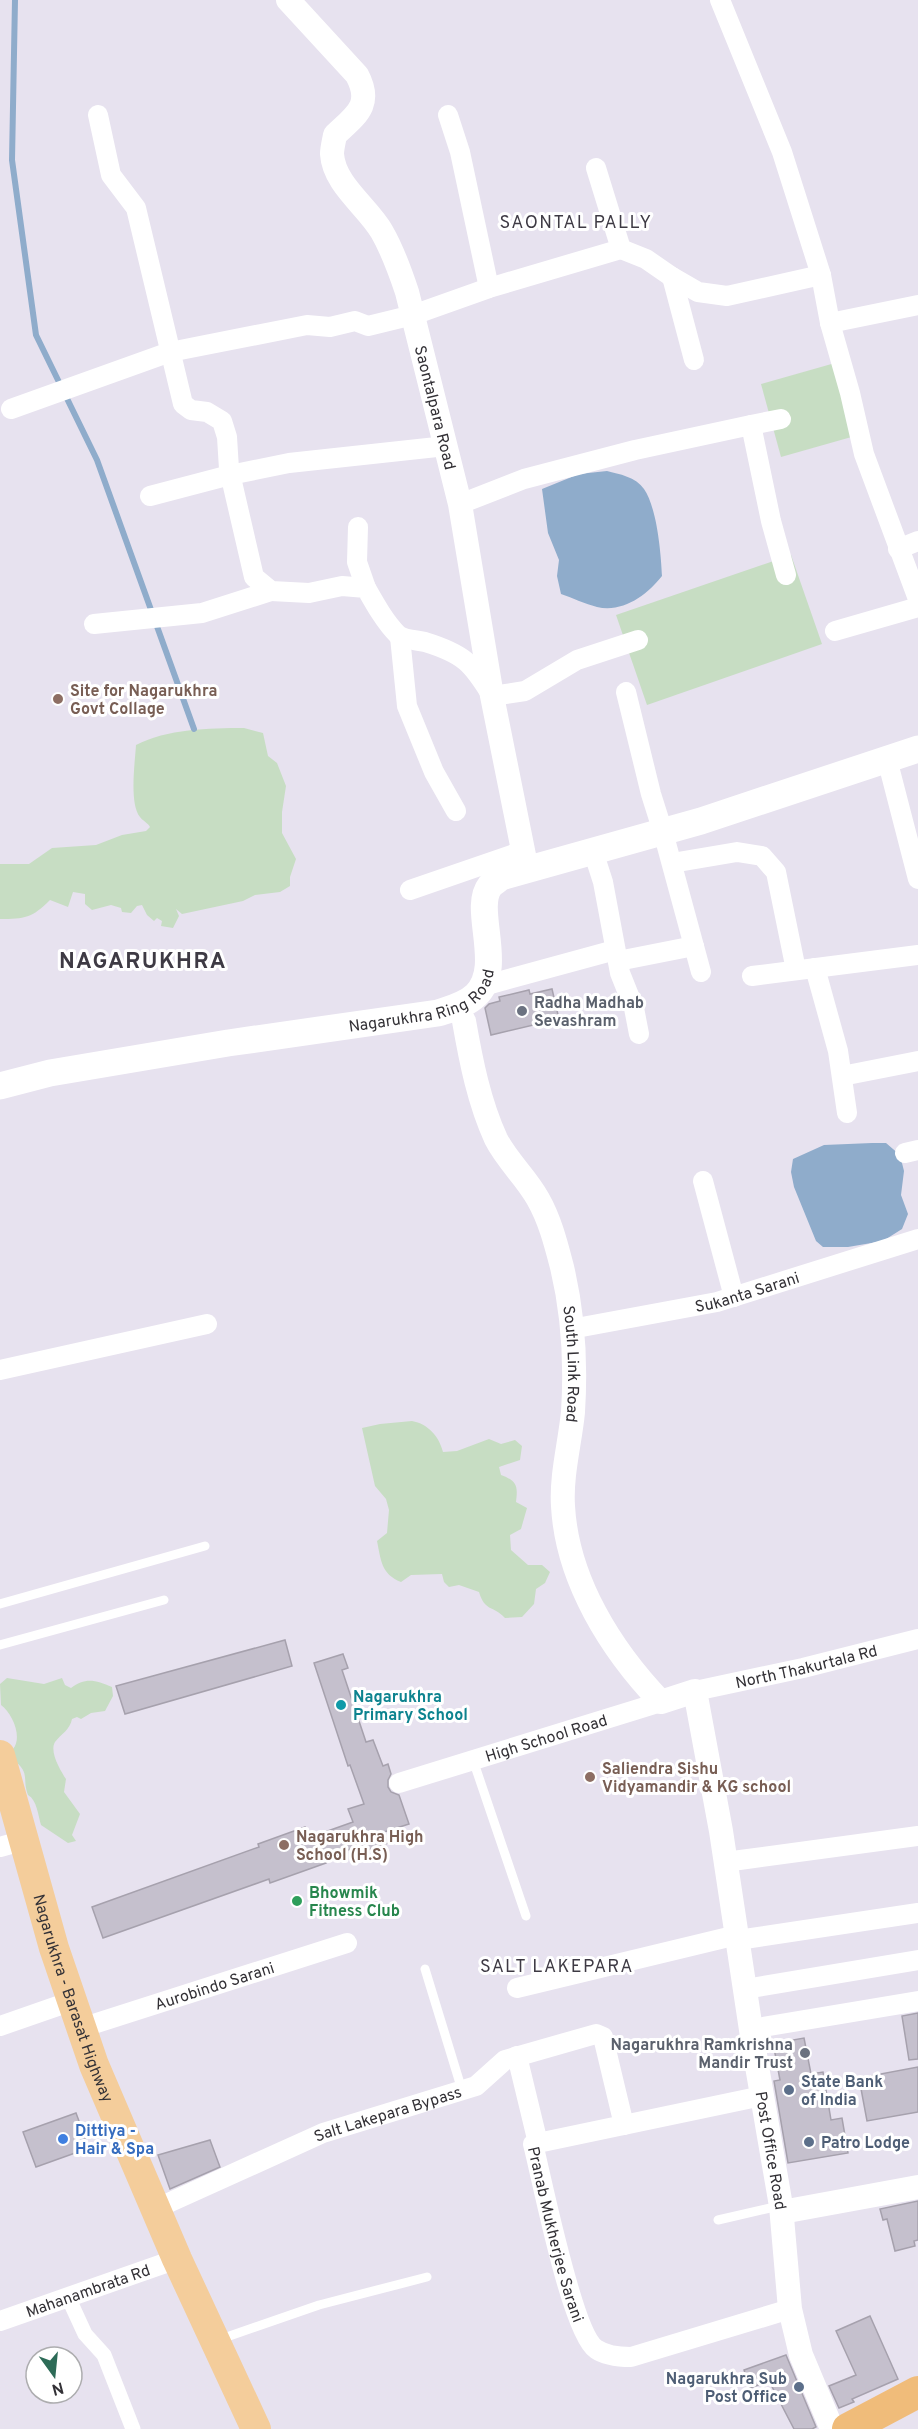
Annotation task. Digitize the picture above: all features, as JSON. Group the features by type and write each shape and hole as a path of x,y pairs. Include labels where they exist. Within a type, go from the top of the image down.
{"highway":[{"path":"848,2429 918,2392"}],"main road":[{"name":"Nagarukhra Ring Road","path":"0,1086 50,1073 228,1043 438,1013 474,1001 489,970 485,899 489,886 525,860 593,851 663,832 918,749"},
{"name":"Nagarukhra - Barasat Highway","path":"0,1755 12,1844 54,1948 98,2075 177,2259 256,2429"}],"street":[{"name":"Saontalpara Road","path":"288,0 357,75 363,86 364,98 359,113 335,135 332,154 338,172 381,230 397,261 412,315 460,504 492,696 525,860"},
{"path":"720,0 782,152 821,275 830,323 864,454 918,599"},
{"path":"98,115 111,176 136,208 183,404 191,410 207,412 222,421 227,437 230,475 254,577 271,591"},
{"path":"448,116 460,153 489,288"},
{"path":"596,168 621,249"},
{"path":"5,410 170,351 307,326 330,327 355,321 368,326 412,315 489,288 621,249 646,259 698,292 727,296 821,275"},
{"path":"672,277 694,360"},
{"path":"830,323 918,305"},
{"path":"460,504 524,479 634,450 781,419"},
{"path":"751,425 771,521 786,575"},
{"path":"150,496 230,475 338,456 446,446"},
{"path":"358,528 357,562 366,588 378,609 400,637 407,706 434,772 456,811"},
{"path":"898,549 918,541"},
{"path":"94,624 202,613 271,591 309,593 342,586 366,588"},
{"path":"835,631 918,607"},
{"path":"400,637 425,642 462,656 481,678 492,696 525,691 577,660 638,640"},
{"path":"626,692 641,758 701,972"},
{"path":"887,759 918,879"},
{"path":"593,851 603,882 617,955 634,1008 639,1034"},
{"path":"672,863 737,852 762,856 777,872 805,969 842,1076 847,1113"},
{"path":"410,890 525,860"},
{"path":"474,1001 617,955 694,946"},
{"path":"752,976 918,955"},
{"name":"South Link Road","path":"474,1001 481,1099 497,1140 537,1197 550,1226 562,1269 571,1329 574,1375 573,1411 564,1479 563,1507 567,1537 593,1610 639,1678 661,1702"},
{"path":"842,1076 918,1061"},
{"path":"703,1181 734,1297"},
{"name":"Sukanta Sarani","path":"571,1329 734,1297 918,1239"},
{"path":"0,1370 207,1324"},
{"name":"North Thakurtala Rd","path":"695,1691 803,1668 918,1639"},
{"name":"High School Road","path":"399,1784 695,1691"},
{"name":"Post Office Road","path":"695,1691 726,1862 751,2030 782,2209 790,2309 801,2355 832,2429"},
{"path":"726,1862 918,1836"},
{"path":"517,1988 737,1938 918,1913"},
{"name":"Aurobindo Sarani","path":"0,2026 77,2014 347,1943"},
{"path":"745,1989 918,1960"},
{"path":"751,2030 918,2001"},
{"name":"Salt Lakepara Bypass","path":"155,2209 323,2133 476,2086 505,2060 600,2034 603,2037 624,2125"},
{"path":"517,2056 538,2143"},
{"name":"Pranab Mukherjee Sarani","path":"762,2096 533,2144 574,2309 587,2339 596,2349 619,2357 631,2356 790,2309"},
{"path":"782,2209 918,2187"},
{"name":"Mahanambrata Rd","path":"0,2321 177,2259"},
{"path":"68,2297 85,2334 104,2355 133,2429"}],"lane":[{"path":"0,1604 205,1546"},
{"path":"0,1645 164,1600"},
{"path":"472,1760 526,1916"},
{"path":"425,1969 462,2090"},
{"path":"718,2220 782,2209"},
{"path":"216,2341 319,2305 428,2277"}],"green space":[{"path":"835,363 855,436 781,457 761,384"},
{"path":"791,555 822,644 647,705 616,615"},
{"path":"244,728 263,733 268,756 277,763 286,786 282,833 296,859 290,877 290,886 280,892 255,895 243,901 182,914 176,909 179,916 173,928 161,926 162,921 157,918 154,921 147,915 142,905 137,906 131,913 122,912 121,908 111,905 92,910 85,904 85,894 73,892 68,907 50,900 38,911 28,916 0,919 0,864 29,864 52,848 96,845 122,835 146,831 150,827 140,817 135,803 133,782 136,745 175,733 203,729"},
{"path":"412,1421 432,1432 443,1452 457,1451 489,1439 501,1444 515,1440 522,1446 520,1460 499,1467 501,1475 515,1485 516,1502 527,1508 521,1529 510,1535 511,1550 528,1565 542,1565 550,1572 545,1583 536,1589 534,1604 522,1617 505,1618 484,1603 479,1592 459,1585 449,1587 444,1582 442,1574 411,1575 401,1582 386,1571 377,1541 387,1533 389,1510 386,1499 375,1486 362,1428"},
{"path":"7,1678 44,1684 62,1678 65,1685 71,1688 86,1681 112,1687 113,1696 105,1711 91,1713 81,1719 77,1717 72,1719 54,1746 56,1761 66,1779 64,1792 80,1814 72,1835 76,1841 68,1843 41,1825 35,1804 28,1795 24,1773 16,1762 13,1749 17,1738 15,1726 1,1705 0,1684"}],"water":[{"path":"607,471 627,477 644,489 652,507 658,531 662,576 634,601 607,608 592,606 561,594 557,576 559,560 548,533 542,489 579,474"},
{"path":"886,1143 900,1155 904,1171 901,1195 908,1214 902,1229 883,1241 848,1247 823,1247 816,1241 794,1187 791,1172 793,1159 824,1145"}],"building":[{"path":"552,989 559,1019 491,1035 485,1008 489,1004 500,1001 499,997 529,990 530,994"},
{"path":"285,1640 292,1666 125,1714 116,1686"},
{"path":"343,1654 348,1668 342,1670 366,1742 373,1740 383,1766 388,1764 391,1774 388,1787 391,1792 399,1795 409,1824 384,1832 388,1843 359,1853 357,1847 324,1858 326,1863 270,1883 269,1879 103,1938 92,1907 259,1847 258,1844 305,1827 308,1838 353,1822 348,1809 364,1804 350,1765 348,1766 314,1663"},
{"path":"918,2013 918,2059 909,2060 902,2016"},
{"path":"804,2038 811,2074 823,2072 831,2120 842,2118 848,2153 788,2163 774,2081 780,2080 774,2048 788,2045 787,2041"},
{"path":"918,2067 918,2112 867,2121 859,2078"},
{"path":"76,2113 89,2148 36,2167 23,2132"},
{"path":"210,2140 220,2167 170,2189 158,2155"},
{"path":"918,2201 918,2240 914,2241 915,2246 895,2251 887,2219 883,2220 880,2209"},
{"path":"870,2316 898,2379 852,2399 854,2402 839,2408 829,2386 856,2375 836,2331"},
{"path":"786,2355 816,2427 812,2429 794,2429 769,2381 750,2388 744,2370"}],"waterway":[{"path":"15,0 12,160 36,335 97,460 194,729"}],"place":[{"name":"Site for Nagarukhra Govt Collage","path":"58,699"},
{"name":"Radha Madhab Sevashram","path":"522,1011"},
{"name":"Nagarukhra Primary School","path":"341,1705"},
{"name":"Saliendra Sishu Vidyamandir & KG school","path":"590,1777"},
{"name":"Nagarukhra High School (H.S)","path":"284,1845"},
{"name":"Bhowmik Fitness Club","path":"297,1901"},
{"name":"Nagarukhra Ramkrishna Mandir Trust","path":"805,2053"},
{"name":"State Bank of India","path":"789,2090"},
{"name":"Dittiya - Hair & Spa","path":"63,2139"},
{"name":"Patro Lodge","path":"809,2142"},
{"name":"Nagarukhra Sub Post Office","path":"799,2387"}],"district":[{"name":"SAONTAL PALLY","path":"576,222"},
{"name":"NAGARUKHRA","path":"143,960"},
{"name":"SALT LAKEPARA","path":"557,1966"}]}
